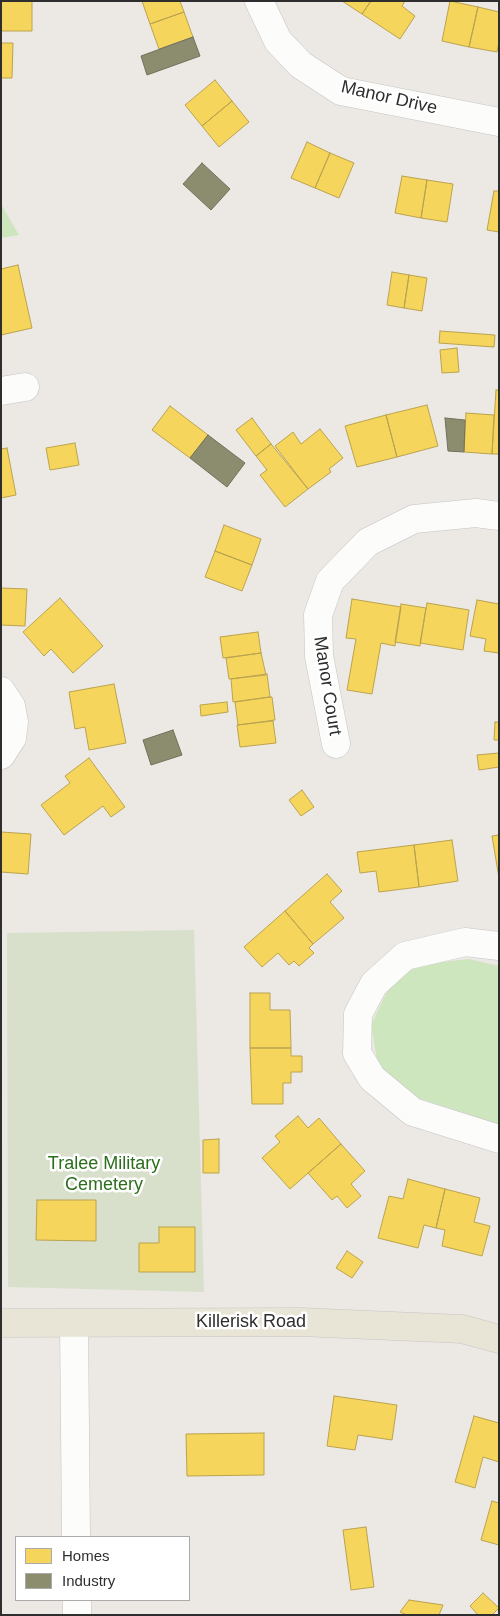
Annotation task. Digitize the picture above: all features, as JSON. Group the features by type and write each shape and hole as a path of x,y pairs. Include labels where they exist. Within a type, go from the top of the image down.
{"main road":[{"name":"Killerisk Road","path":"1,1322 300,1322 462,1329 499,1339"}],"street":[{"name":"Manor Drive","path":"259,1 278,41 301,66 342,91 499,122"},
{"name":"Manor Court","path":"336,744 319,656 318,615 330,581 368,542 414,519 476,513 499,516"},
{"path":"1,691 11,706 14,722 12,738 1,755"},
{"path":"499,946 465,942 405,956 374,984 358,1014 357,1053 372,1078 412,1112 499,1139"},
{"path":"74,1323 76,1536"},
{"path":"77,1601 77,1615"}],"green space":[{"path":"1,204 19,235 1,238"},
{"name":"Tralee Military Cemetery","path":"194,930 204,1292 8,1287 7,933"},
{"path":"469,959 499,966 499,1124 405,1094 391,1082 377,1060 371,1025 393,979 414,965"}],"building: Homes":[{"path":"1,1 32,1 32,31 1,31"},
{"path":"142,1 180,1 184,12 150,24"},
{"path":"342,1 371,1 362,14"},
{"path":"371,1 405,1 402,6 415,16 400,39 362,14"},
{"path":"450,1 478,7 469,47 442,41"},
{"path":"478,7 499,12 497,52 469,47"},
{"path":"184,12 193,37 159,49 150,24"},
{"path":"1,43 13,43 12,78 1,78"},
{"path":"215,80 232,101 202,126 185,105"},
{"path":"232,101 249,122 219,147 202,126"},
{"path":"307,142 330,153 315,188 291,178"},
{"path":"330,153 354,163 339,198 315,188"},
{"path":"402,176 427,180 421,218 395,213"},
{"path":"427,180 453,184 447,222 421,218"},
{"path":"494,191 499,191 499,232 487,230"},
{"path":"18,265 32,328 1,335 1,269"},
{"path":"392,272 409,275 404,308 387,305"},
{"path":"409,275 427,278 422,311 404,308"},
{"path":"440,331 495,335 494,347 439,343"},
{"path":"457,348 459,372 442,373 440,350"},
{"path":"496,390 499,390 499,454 492,454"},
{"path":"427,405 438,446 397,457 386,415"},
{"path":"170,406 208,435 190,458 152,430"},
{"path":"466,413 494,415 492,454 464,452"},
{"path":"386,415 397,457 357,467 345,426"},
{"path":"252,418 271,444 256,456 236,430"},
{"path":"320,429 343,458 329,469 331,472 308,489 275,446 293,432 301,444"},
{"path":"75,443 79,465 50,470 46,448"},
{"path":"271,444 308,489 285,507 260,475 267,470 256,456"},
{"path":"7,448 16,495 1,498 1,449"},
{"path":"224,525 261,539 252,565 215,551"},
{"path":"215,551 252,565 242,591 205,577"},
{"path":"1,588 27,589 25,626 1,625"},
{"path":"60,598 103,646 73,673 51,649 44,656 23,632"},
{"path":"352,599 401,607 395,646 381,643 372,694 347,690 356,639 346,638"},
{"path":"477,600 499,604 499,653 484,651 486,639 470,636"},
{"path":"427,603 469,610 463,650 420,643"},
{"path":"401,604 426,608 420,646 395,642"},
{"path":"258,632 261,653 223,658 220,637"},
{"path":"261,653 266,675 229,679 226,658"},
{"path":"267,674 270,697 233,702 231,679"},
{"path":"114,684 126,743 89,750 85,727 75,729 69,692"},
{"path":"272,697 275,720 238,725 235,702"},
{"path":"227,702 228,712 201,716 200,705"},
{"path":"273,721 276,743 240,747 237,725"},
{"path":"495,722 499,722 499,740 494,740"},
{"path":"499,753 499,767 479,770 477,755"},
{"path":"89,758 125,807 111,817 103,806 64,835 41,805 70,783 65,776"},
{"path":"302,790 314,807 301,816 289,800"},
{"path":"1,832 31,834 28,874 1,872"},
{"path":"499,835 499,878 492,836"},
{"path":"452,840 458,881 419,887 414,845"},
{"path":"414,845 419,887 379,892 376,871 360,873 357,852"},
{"path":"327,874 342,891 330,902 344,918 313,944 285,911"},
{"path":"285,911 313,944 309,948 314,953 299,966 294,961 289,965 278,953 262,967 244,947"},
{"path":"250,993 270,993 270,1010 290,1010 291,1048 250,1048"},
{"path":"250,1048 291,1048 291,1056 302,1056 302,1072 291,1072 291,1083 283,1083 283,1104 252,1104"},
{"path":"298,1116 308,1128 319,1118 341,1144 290,1189 262,1158 280,1142 275,1136"},
{"path":"219,1139 219,1173 203,1173 203,1140"},
{"path":"341,1144 365,1171 351,1184 361,1196 347,1208 337,1196 332,1200 308,1173"},
{"path":"408,1179 445,1189 436,1228 424,1225 418,1248 378,1238 389,1196 403,1199"},
{"path":"445,1189 480,1198 474,1222 490,1226 482,1256 442,1246 445,1230 436,1228"},
{"path":"37,1200 96,1200 96,1241 36,1240"},
{"path":"159,1227 195,1227 195,1272 139,1272 139,1243 159,1243"},
{"path":"347,1251 363,1262 352,1278 336,1268"},
{"path":"334,1396 397,1405 392,1440 358,1435 355,1450 327,1446"},
{"path":"474,1416 499,1423 499,1462 483,1457 475,1488 455,1482"},
{"path":"264,1433 264,1475 187,1476 186,1434"},
{"path":"492,1501 499,1503 499,1545 481,1540"},
{"path":"366,1527 374,1587 351,1590 343,1530"},
{"path":"483,1593 499,1608 492,1615 478,1615 470,1606"},
{"path":"409,1600 443,1605 439,1615 407,1615 400,1612"}],"building: Industry":[{"path":"193,37 200,56 147,75 141,56"},
{"path":"202,163 230,189 211,210 183,184"},
{"path":"445,418 465,420 464,452 448,451"},
{"path":"208,435 245,463 227,487 190,458"},
{"path":"173,730 182,755 151,765 143,740"}]}
